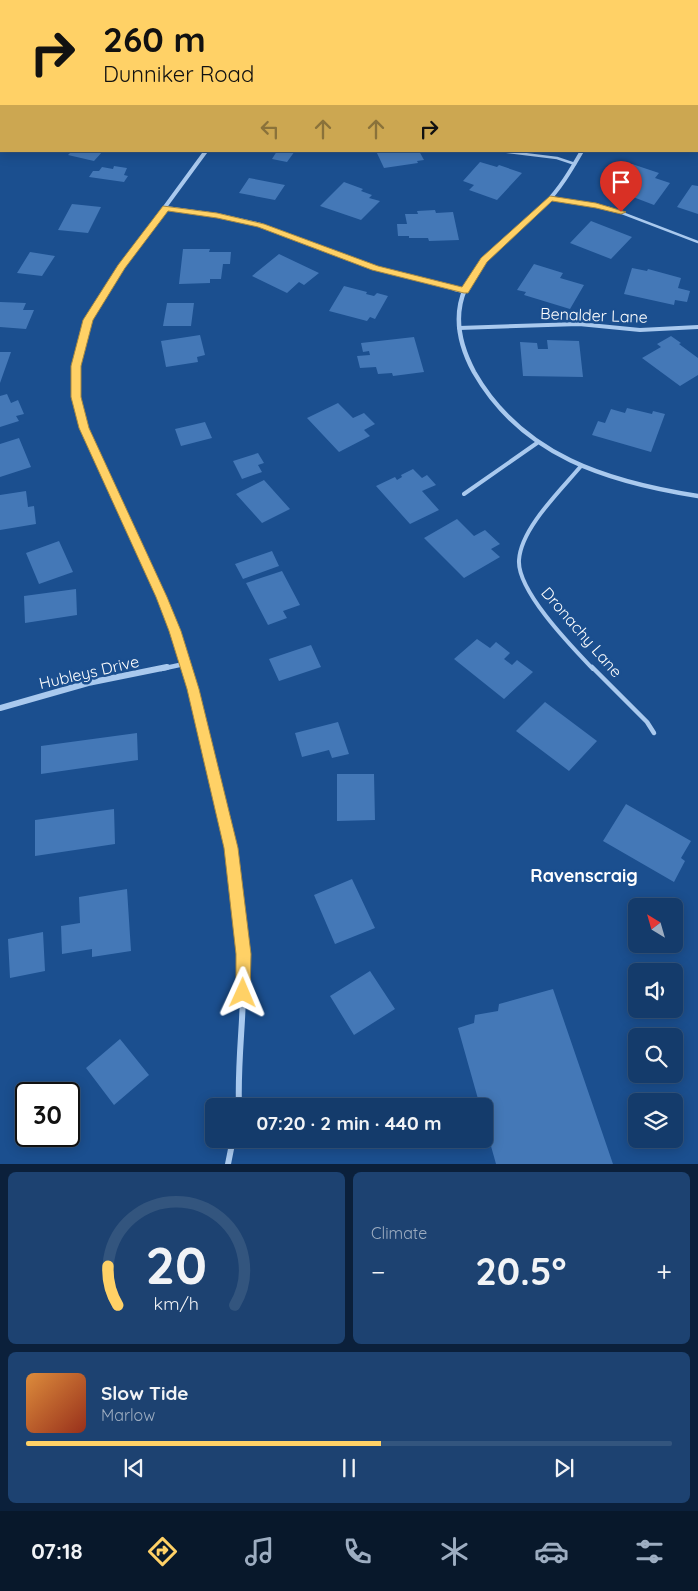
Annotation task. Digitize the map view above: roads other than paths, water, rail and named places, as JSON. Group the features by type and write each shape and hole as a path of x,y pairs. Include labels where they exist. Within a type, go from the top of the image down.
{"street":[{"path":"205,152 121,267 88,320 76,366 76,397 84,428 154,579 175,631 195,699 231,848 244,954 243,1012 238,1076 239,1098"},
{"path":"581,152 550,198 484,260 464,290 459,310 459,328 465,355 482,388 508,420 537,442 581,466 634,485 698,496"},
{"path":"166,208 217,215 261,225 375,268 464,290"},
{"name":"Hubleys Drive","path":"0,708 88,683 184,664"},
{"path":"228,1164 231,1148"}],"lane":[{"path":"505,152 524,156 563,158 575,164"},
{"path":"550,198 609,208 698,242"},
{"name":"Benalder Lane","path":"459,328 579,324 640,330 698,328"},
{"path":"464,494 537,442"},
{"name":"Dronachy Lane","path":"581,466 526,536 517,564 519,572 547,616 578,652 647,722 654,733"}],"district":[{"name":"Ravenscraig","path":"584,875"}]}
